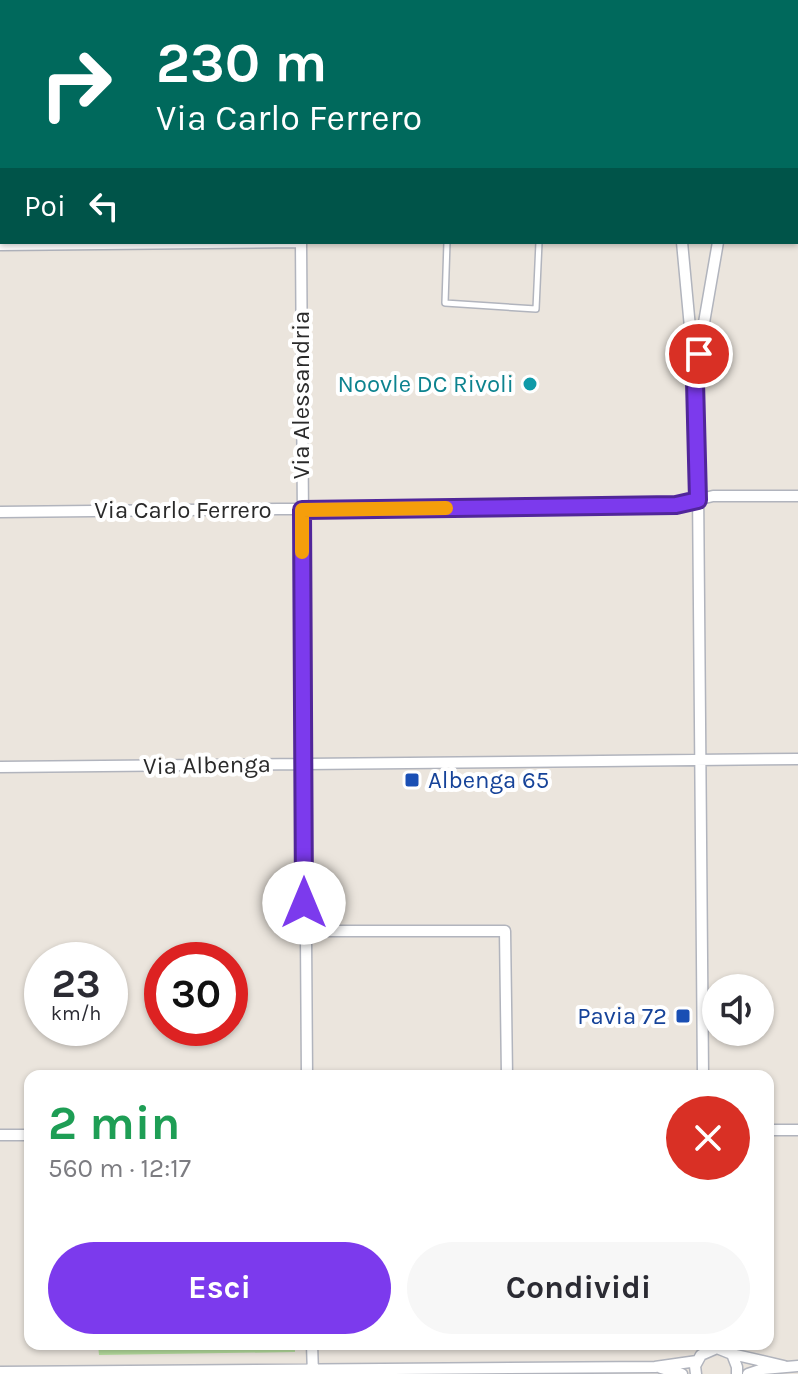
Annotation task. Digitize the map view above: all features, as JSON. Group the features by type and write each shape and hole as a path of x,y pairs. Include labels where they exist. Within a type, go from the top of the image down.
{"street":[{"path":"0,245 100,244"},
{"name":"Via Alessandria","path":"301,244 307,1070"},
{"path":"682,244 695,381 698,500 703,1070"},
{"path":"695,381 718,244"},
{"name":"Via Carlo Ferrero","path":"0,512 676,505 713,496 798,496"},
{"name":"Via Albenga","path":"0,767 798,759"},
{"path":"305,931 505,931 507,1070"},
{"path":"774,1130 798,1130"},
{"path":"0,1135 24,1135"},
{"path":"312,1350 313,1372"},
{"path":"725,1350 736,1360 737,1374"},
{"path":"726,1350 755,1362 798,1366"},
{"path":"655,1367 700,1353 696,1374"},
{"path":"748,1374 784,1366"},
{"path":"0,1372 655,1367 682,1374"}],"lane":[{"path":"447,244 445,303 536,309 539,244"}],"green space":[{"path":"99,1350 295,1350 295,1352 99,1355"}],"slow traffic":[{"path":"302,552 302,510 446,508"}],"place":[{"name":"Noovle DC Rivoli","path":"530,384"},
{"name":"Albenga 65","path":"412,780"},
{"name":"Pavia 72","path":"683,1016"}],"route":[{"path":"304,903 302,510 676,505 698,500 695,381 699,354"}]}
